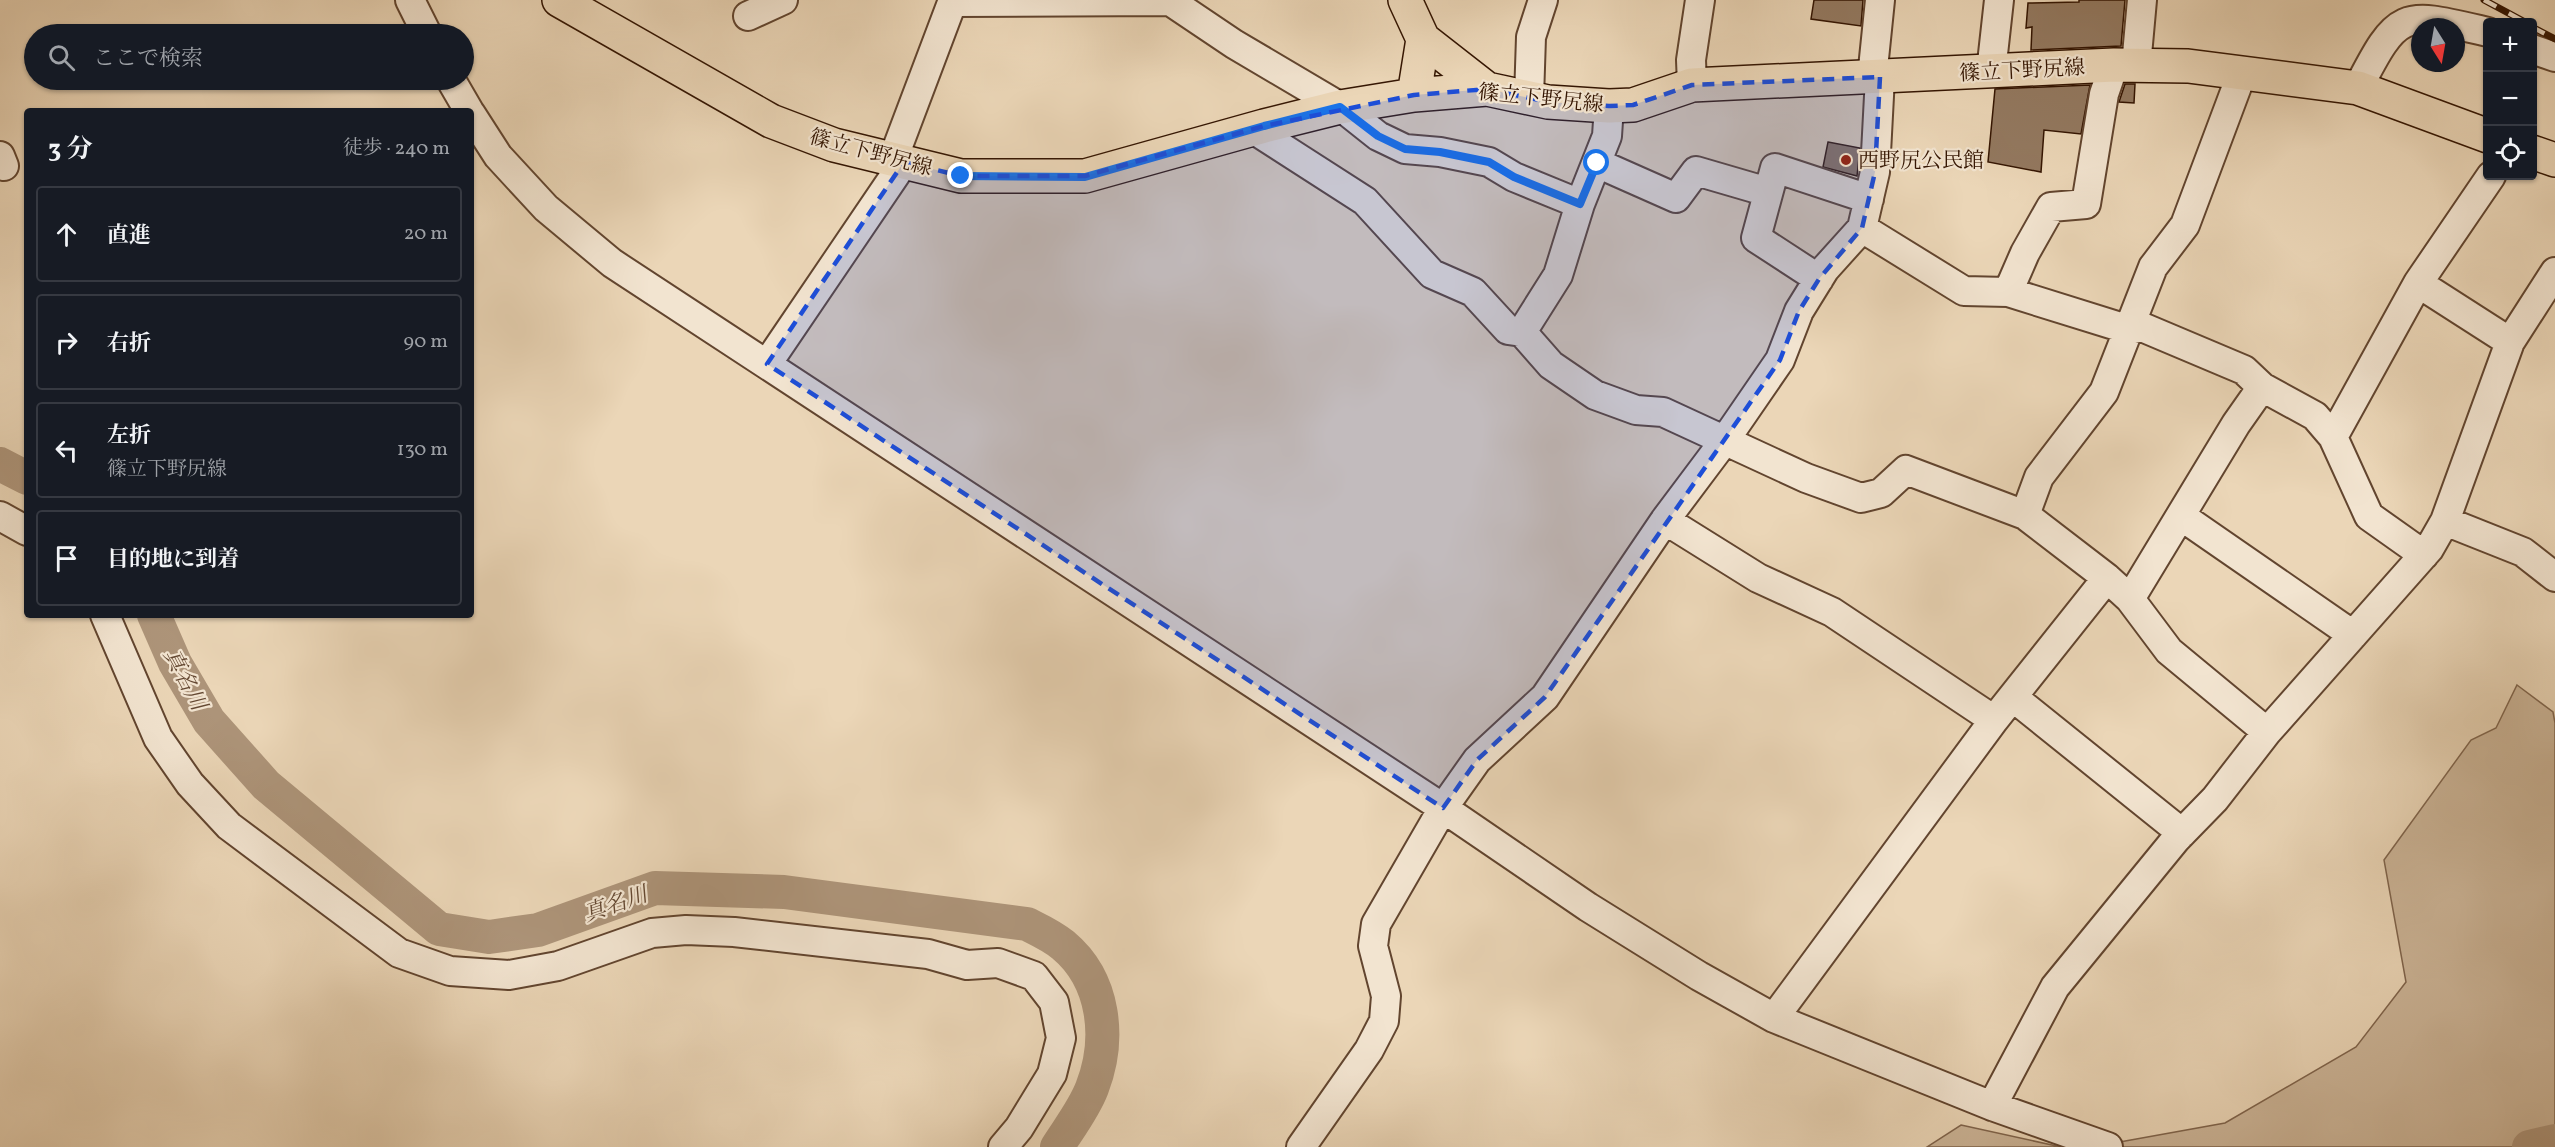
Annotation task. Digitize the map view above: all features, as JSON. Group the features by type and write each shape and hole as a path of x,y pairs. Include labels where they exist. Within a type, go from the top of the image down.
{"main road":[{"name":"篠立下野尻線","path":"559,0 771,121 834,145 961,176 1085,177 1253,129 1340,107 1414,95 1487,89 1548,102 1609,106 1633,105 1692,85 2125,65 2188,66 2358,88 2483,135"},
{"path":"1405,0 1423,39 1487,89"},
{"path":"1414,95 1423,39"},
{"path":"2537,154 2555,160"}],"street":[{"path":"410,0 422,24"},
{"path":"748,16 783,0"},
{"path":"1529,98 1531,37 1543,0"},
{"path":"1692,85 1691,60 1700,0"},
{"path":"1301,1147 1369,1050 1384,1022 1386,996 1373,946 1376,924 1443,808 1477,760 1545,697 1665,520 1725,440 1780,360 1799,311 1819,279 1862,228 1869,199 1879,131 1876,78 1880,0"},
{"path":"1991,72 1999,0"},
{"path":"2008,292 2025,253 2051,207 2086,204 2104,94 2125,65 2142,0"},
{"path":"767,364 898,160 953,1 1170,1 1234,44 1340,107 1378,136 1405,149 1440,152 1489,162 1514,177 1580,204"},
{"path":"2358,88 2378,49 2393,28 2409,19 2437,20 2483,31"},
{"path":"2537,51 2555,57"},
{"path":"2025,514 2039,477 2103,392 2130,330 2153,267 2185,225 2242,73"},
{"path":"457,90 467,108"},
{"path":"1522,332 1558,275 1580,204 1607,136 1609,106"},
{"path":"474,119 498,156 546,208 612,263 1443,808 1588,907 1699,976 1774,1018 1992,1106 2108,1147"},
{"path":"1253,129 1365,201 1432,274 1473,292 1508,330 1522,332 1551,365 1595,395 1636,410 1663,412 1806,478 1861,498 1881,493 1906,470 2025,514 2107,578 2130,599 2169,651 2266,732"},
{"path":"1597,163 1676,198 1696,171 1768,192"},
{"path":"1819,279 1756,238 1775,168 1869,199"},
{"path":"2333,437 2418,283 2488,180"},
{"path":"1862,228 1964,291 2008,292 2130,330 2142,327 2195,347 2244,370 2262,387 2315,416 2333,437 2368,516 2424,555"},
{"path":"1992,1106 2055,987 2182,833 2215,799 2266,732 2424,555 2445,521 2510,342 2555,272"},
{"path":"2418,283 2510,342"},
{"path":"2130,599 2262,387"},
{"path":"0,516 24,529"},
{"path":"2181,516 2354,635"},
{"path":"1665,520 1758,578 1832,612 1994,720"},
{"path":"2445,521 2523,552 2555,577"},
{"path":"1774,1018 1994,720 2014,698 2107,578"},
{"path":"106,618 158,738 190,784 230,826 399,953 450,971 509,975 558,966 652,933 686,930 734,932 928,954 967,965 998,963 1034,976 1054,1002 1061,1038 1052,1074 1019,1128 1003,1147"},
{"path":"2014,698 2182,833"}],"highlighted area":[{"path":"1880,77 1875,172 1862,228 1819,279 1799,311 1780,360 1545,697 1477,760 1443,808 767,364 904,162 961,176 1085,176 1264,126 1414,95 1487,89 1548,102 1609,106 1633,105 1692,85"}],"shaded area":[{"path":"2517,685 2553,712 2555,723 2555,1147 2092,1147 2225,1123 2356,1047 2406,982 2384,860 2471,740 2496,728"},
{"path":"1961,1125 2061,1147 1927,1147"}],"building":[{"path":"1814,0 1863,0 1861,26 1811,19"},
{"path":"2079,0 2125,0 2121,46 2031,50 2032,27 2026,28 2028,3 2079,2"},
{"path":"2125,84 2135,84 2134,103 2119,102"},
{"path":"2090,85 2081,134 2044,130 2041,172 1988,162 1995,89"},
{"name":"西野尻公民館","path":"1828,142 1860,148 1857,176 1823,167"}],"waterway":[{"name":"真名川","path":"0,464 24,476"},
{"name":"真名川","path":"155,618 175,663 209,721 266,785 439,929 489,937 538,930 655,888 784,892 1027,924 1050,936 1077,959 1088,975 1096,993 1102,1030 1098,1069 1089,1096 1057,1147"},
{"path":"2529,1147 2555,1141"}],"railway":[{"path":"2484,0 2518,18"},
{"path":"2537,30 2555,39"}],"place":[{"name":"西野尻公民館","path":"1846,160"}],"route":[{"path":"961,176 1085,177 1340,107 1378,136 1405,149 1440,152 1489,162 1514,177 1580,204 1597,163"}]}
